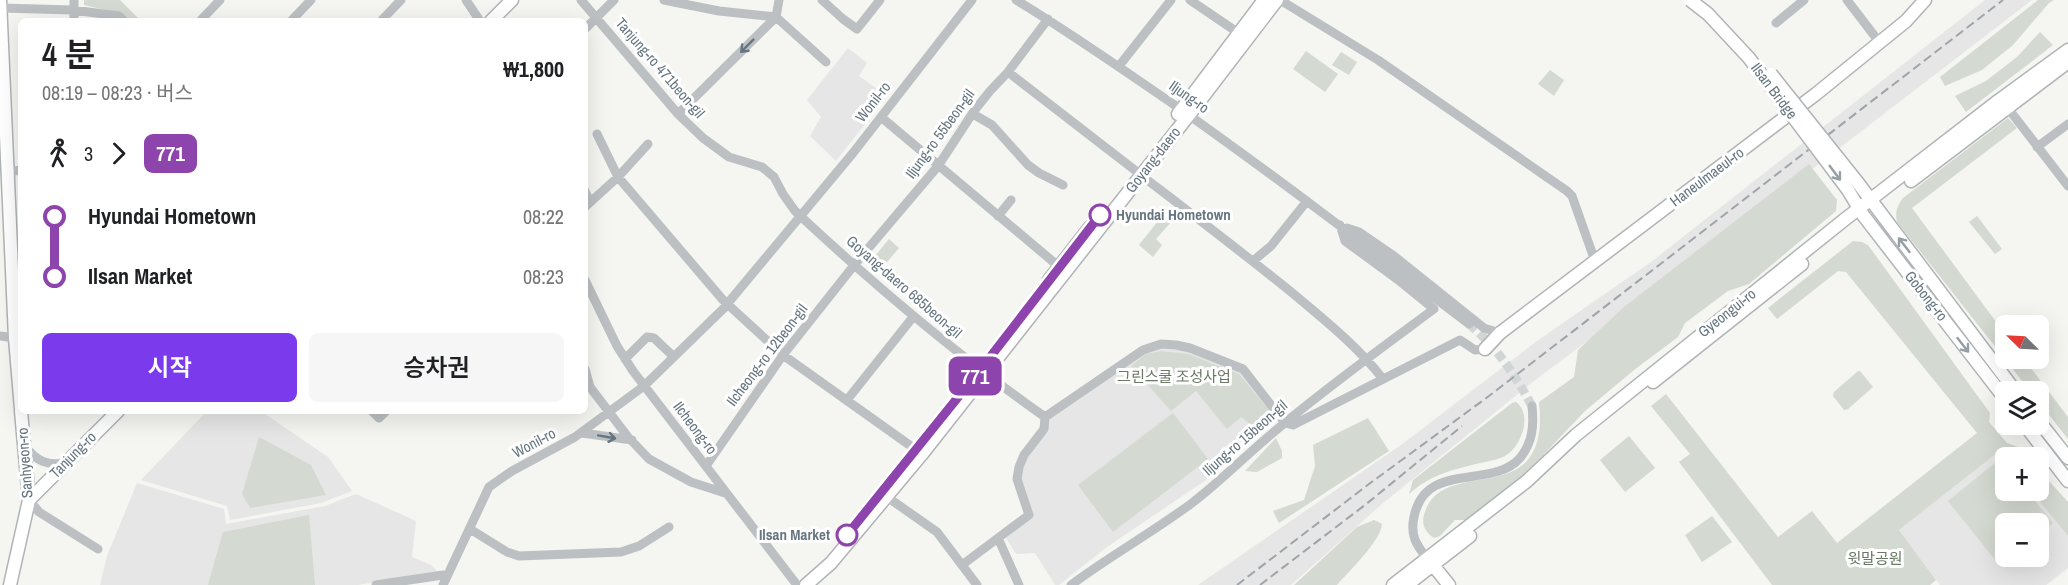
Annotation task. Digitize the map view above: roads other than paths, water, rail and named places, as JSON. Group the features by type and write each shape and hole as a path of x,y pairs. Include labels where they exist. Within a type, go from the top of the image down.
{"main road":[{"name":"Sanhyeon-ro","path":"0,0 18,374"},
{"path":"494,18 512,0"},
{"name":"Goyang-daero","path":"1062,270 1243,36 1264,0"},
{"name":"Goyang-daero","path":"1243,36 1279,0"},
{"name":"Ilsan Bridge","path":"1690,0 1708,14 1749,58 1853,187"},
{"name":"Ilsan Bridge","path":"1704,0 1736,31 1853,187"},
{"name":"Haneulmaeul-ro","path":"1485,349 1500,333 1816,94 1906,21 1925,0"},
{"name":"Gyeongui-ro","path":"1873,204 1998,101 2068,51"},
{"name":"Gyeongui-ro","path":"1407,585 1430,562 1527,481 1575,435 1628,392 1861,212 2068,62"},
{"name":"Goyang-daero","path":"806,585 831,563 918,452 985,374 1136,171 1185,113"},
{"name":"Gobong-ro","path":"1853,187 1873,204 2008,381"},
{"name":"Gobong-ro","path":"1853,187 1861,212 1995,386"},
{"name":"Sanhyeon-ro","path":"10,585 29,500 21,414"},
{"name":"Tanjung-ro","path":"29,500 115,414"},
{"path":"2049,434 2068,458"},
{"path":"2032,435 2068,481"},
{"name":"Goyang-daero","path":"797,585 884,494"},
{"path":"1430,562 1449,585"},
{"name":"Gyeongui-ro","path":"1394,585 1430,562"}],"street":[{"path":"203,18 220,0"},
{"path":"296,0 304,8"},
{"path":"294,18 311,0"},
{"path":"384,18 401,0"},
{"path":"466,0 478,18"},
{"name":"Tanjung-ro 471beon-gil","path":"581,0 678,114 704,138 729,156 762,167 774,177 783,194 801,216"},
{"path":"588,26 614,0"},
{"path":"664,0 720,11 776,17 826,62"},
{"path":"678,114 776,17 779,0"},
{"path":"822,0 857,28 880,0"},
{"name":"Wonil-ro","path":"445,581 492,484 582,433 644,386 727,305 881,117 972,0"},
{"name":"Iljung-ro","path":"1016,0 1119,66 1185,113 1340,225 1469,324"},
{"path":"1119,66 1171,0"},
{"path":"1190,0 1243,36"},
{"name":"Goyang-daero","path":"1279,0 1378,60 1567,191 1572,196 1595,261"},
{"path":"1776,23 1804,0"},
{"path":"1847,0 1880,43"},
{"path":"1,8 74,5 120,18"},
{"name":"Iljung-ro 55beon-gil","path":"855,264 939,166 990,91 1008,72 1048,19"},
{"name":"Goyang-daero","path":"1008,72 1136,171"},
{"path":"2007,107 2068,186"},
{"path":"973,114 992,125 1028,165 1063,185"},
{"path":"881,117 1062,270"},
{"path":"2037,147 2068,124"},
{"path":"597,134 618,177 727,305 783,355 918,452"},
{"path":"588,205 648,144"},
{"path":"8,172 18,170"},
{"name":"Goyang-daero","path":"1146,179 1253,261 1347,339 1383,379"},
{"path":"998,216 1011,200"},
{"path":"1253,261 1271,246 1307,201"},
{"name":"Goyang-daero 685beon-gil","path":"801,216 913,317 985,374"},
{"name":"Iljung-ro","path":"1340,225 1345,241 1434,309"},
{"name":"Iljung-ro","path":"1340,225 1359,232 1394,256 1484,328 1500,333"},
{"name":"Ilcheong-ro 12beon-gil","path":"706,466 783,355 855,264"},
{"name":"Ilcheong-ro","path":"588,286 625,358 644,386 797,585"},
{"name":"Iljung-ro 15beon-gil","path":"1071,585 1192,503 1284,423 1366,358 1434,309"},
{"path":"847,400 913,317"},
{"path":"0,336 15,338"},
{"path":"625,358 647,337 654,339 674,357"},
{"path":"1045,417 1143,350 1161,344 1190,348 1243,369 1284,423 1293,425 1460,340 1475,350 1485,349"},
{"path":"985,374 1045,417"},
{"path":"588,380 609,412 649,459 691,482 726,493"},
{"path":"1430,562 1415,544 1412,531 1419,501 1428,490 1443,482 1504,469 1519,459 1529,444 1534,425 1532,405"},
{"path":"962,565 1029,515 1017,479 1024,455 1044,429 1045,417"},
{"path":"582,433 632,440"},
{"path":"24,446 32,456 43,463 55,465 67,462"},
{"path":"884,494 937,532 977,585"},
{"path":"29,500 39,512 99,549"},
{"path":"470,529 507,552 519,556 621,552 639,546 669,527"},
{"path":"998,538 1019,585"},
{"path":"376,585 442,575 445,581"}],"tunnel":[{"path":"1469,324 1504,362 1532,406"}],"railway":[{"path":"1237,585 1489,396 2003,0"},
{"path":"1260,585 1365,505 1462,426"}],"place":[{"name":"Hyundai Hometown","path":"1100,215"},
{"name":"Ilsan Market","path":"847,535"}],"park label":[{"name":"그린스쿨 조성사업","path":"1174,377"},
{"name":"윗말공원","path":"1875,559"}]}
